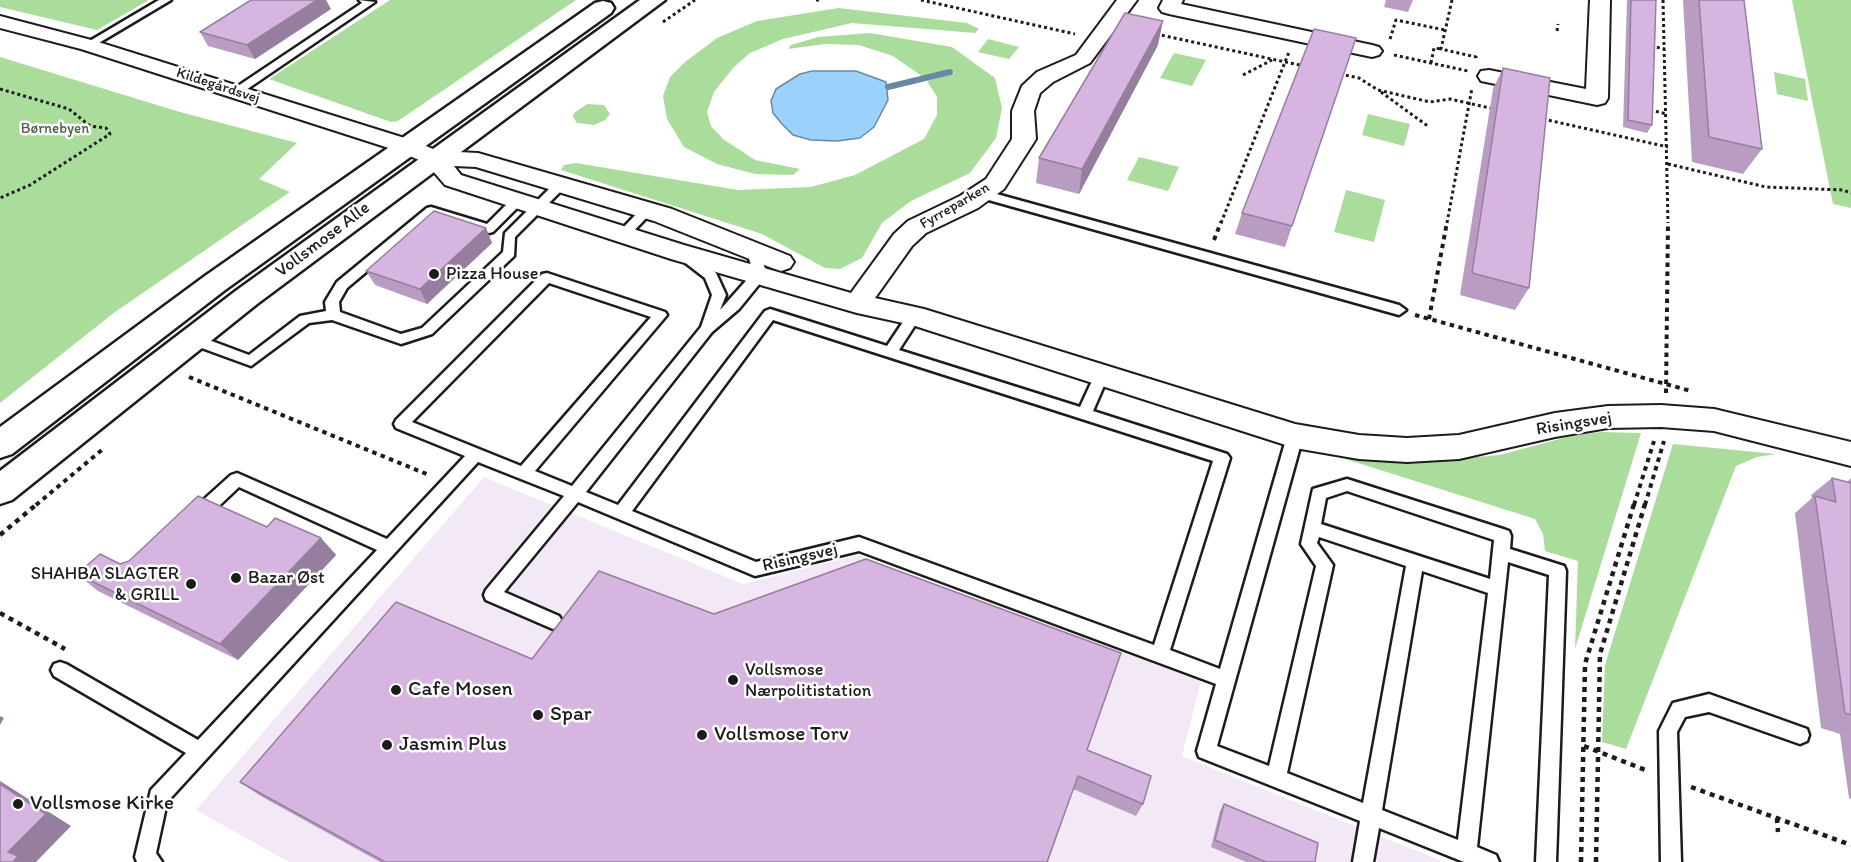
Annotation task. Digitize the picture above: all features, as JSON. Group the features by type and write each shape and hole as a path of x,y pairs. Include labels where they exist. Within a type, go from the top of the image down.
{"street":[{"name":"Vollsmose Alle","path":"0,445 214,283 615,0"},
{"name":"Vollsmose Alle","path":"0,490 193,339 434,158 654,0"},
{"name":"Fyrreparken","path":"861,299 903,240 917,227 982,194 995,184 1020,147 1024,130 1023,111 1030,91 1046,77 1083,59 1127,0"},
{"path":"1173,0 1169,8 1379,52"},
{"path":"1482,74 1597,98 1600,0"},
{"name":"Kildegårdsvej","path":"0,22 88,45 406,146 434,158"},
{"name":"Risingsvej","path":"434,158 478,160 646,210 757,262 861,299 1295,436 1359,447 1407,450 1449,447 1576,422 1665,410 1783,435 1851,454"},
{"name":"Risingsvej","path":"434,158 453,180 623,235 680,253 757,262"}],"lane":[{"path":"88,45 166,0"},
{"path":"236,92 370,2 364,0"},
{"path":"333,315 332,302 342,285 431,211 489,229 561,184"},
{"path":"982,194 1399,310"},
{"path":"193,339 251,361 305,319 333,315 401,339 427,331 509,253 509,236 528,204"},
{"path":"623,235 646,210"},
{"name":"Risingsvej","path":"680,253 700,264 711,276 719,295 707,329"},
{"name":"Risingsvej","path":"757,262 734,306 707,329 575,494 755,569 859,544 1226,679"},
{"path":"524,473 660,315 548,277 401,424 575,494 492,595 553,621"},
{"path":"621,513 770,314 1222,458 1160,655"},
{"path":"891,352 914,316"},
{"path":"1084,414 1102,374"},
{"path":"1295,436 1206,751 1489,862"},
{"path":"152,862 144,857 158,797 476,454"},
{"path":"189,525 237,478 389,548"},
{"path":"1276,779 1325,565 1309,544 1319,494 1347,485 1503,536 1466,853"},
{"path":"1312,528 1497,589"},
{"path":"1501,553 1558,571 1546,862"},
{"path":"1363,862 1415,562"},
{"path":"60,670 200,751"},
{"path":"1671,862 1668,731 1679,709 1709,704 1800,735"}],"path":[{"path":"816,0 822,0"},
{"path":"921,0 1099,39"},
{"path":"1441,49 1452,0"},
{"path":"1596,862 1600,654 1665,410 1668,385 1668,147 1663,0"},
{"path":"1445,30 1396,20 1379,52 1482,74"},
{"path":"1557,31 1558,24"},
{"path":"1155,34 1159,25"},
{"path":"1147,32 1306,67"},
{"path":"1643,45 1665,49"},
{"path":"1431,63 1434,48 1441,49 1476,57 1482,74"},
{"path":"1207,257 1288,54"},
{"path":"1243,75 1273,60"},
{"path":"1338,74 1359,78 1429,127"},
{"path":"0,89 69,109 90,126 106,128 110,134 30,185 0,198"},
{"path":"1378,90 1430,102 1450,99 1504,111"},
{"path":"1429,318 1470,95"},
{"path":"1644,109 1667,114"},
{"path":"1539,118 1668,147"},
{"path":"1668,164 1766,186 1843,190 1851,193"},
{"path":"1399,310 1668,385"},
{"path":"189,377 450,483"},
{"path":"1581,862 1585,664 1665,410 1677,387"},
{"path":"0,613 76,655 60,670"},
{"path":"1584,747 1851,845"},
{"path":"1777,818 1778,832"}],"shaded area":[{"name":"Vollsmose Torv","path":"484,477 743,584 858,555 1201,681 1182,756 1444,862 289,862 196,810"}],"green space":[{"path":"0,0 149,0 97,30 0,7"},
{"path":"390,0 576,0 398,121 391,122 269,79"},
{"path":"1792,0 1851,0 1851,208 1833,204"},
{"path":"839,8 967,23 979,29 975,33 852,23 783,39 750,53 733,68 714,92 707,112 711,126 723,139 755,160 800,169 793,175 755,174 717,164 684,147 667,119 663,96 670,77 685,62 717,38 757,21"},
{"path":"870,33 952,47 995,78 1002,108 996,138 970,173 911,201 882,223 862,258 840,269 825,268 762,234 561,170 564,165 576,163 738,190 811,187 855,175 924,139 937,115 937,97 927,81 954,73 951,69 923,77 893,56 859,45 825,44 788,49 791,45 818,37"},
{"path":"988,39 1019,47 1009,59 978,52"},
{"path":"1174,53 1206,60 1192,86 1160,78"},
{"name":"Børnebyen","path":"0,57 180,112 297,143 259,179 290,192 115,312 0,403"},
{"path":"1774,72 1805,79 1808,101 1777,94"},
{"path":"587,104 604,105 610,114 605,120 594,125 577,123 573,117 574,113"},
{"path":"1368,114 1410,124 1404,146 1362,135"},
{"path":"1139,157 1179,167 1168,191 1127,180"},
{"path":"1346,190 1385,200 1374,242 1334,232"},
{"path":"1600,432 1641,433 1575,649 1578,561 1545,551 1543,534 1535,519 1336,456 1442,460 1500,455 1567,437"},
{"path":"1673,444 1776,454 1757,457 1736,466 1626,749 1602,742 1605,665"}],"water":[{"path":"812,71 856,71 886,82 888,100 874,127 860,138 837,141 811,140 793,135 773,113 771,101 776,89 800,74"}],"building":[{"path":"251,0 317,0 247,45 200,32"},
{"path":"1631,0 1656,0 1652,125 1628,120"},
{"path":"1699,0 1744,0 1762,149 1709,137"},
{"path":"1125,13 1163,21 1082,169 1039,158"},
{"path":"1314,29 1356,38 1292,226 1242,213"},
{"path":"1503,68 1550,78 1529,288 1472,273"},
{"path":"434,211 486,228 420,289 366,271"},
{"path":"1832,478 1851,483 1851,715 1845,713 1815,496 1836,502"},
{"path":"198,496 267,527 275,518 321,538 220,644 77,574 100,554 120,564 129,561"},
{"name":"Vollsmose Torv","path":"866,559 1121,653 1087,750 1151,776 1143,804 1078,776 1047,862 385,862 240,782 396,602 532,659 599,571 714,614"},
{"path":"0,784 46,814 8,852 18,856 13,862 0,862"},
{"path":"1224,804 1318,843 1315,862 1266,862 1215,840"}],"waterway":[{"path":"888,87 950,72"}],"place":[{"name":"Pizza House","path":"434,274"},
{"name":"Bazar Øst","path":"236,578"},
{"name":"SHAHBA SLAGTER & GRILL","path":"191,584"},
{"name":"Vollsmose Nærpolitistation","path":"733,680"},
{"name":"Cafe Mosen","path":"396,690"},
{"name":"Spar","path":"538,715"},
{"name":"Vollsmose Torv","path":"702,735"},
{"name":"Jasmin Plus","path":"387,745"},
{"name":"Vollsmose Kirke","path":"18,804"}]}
